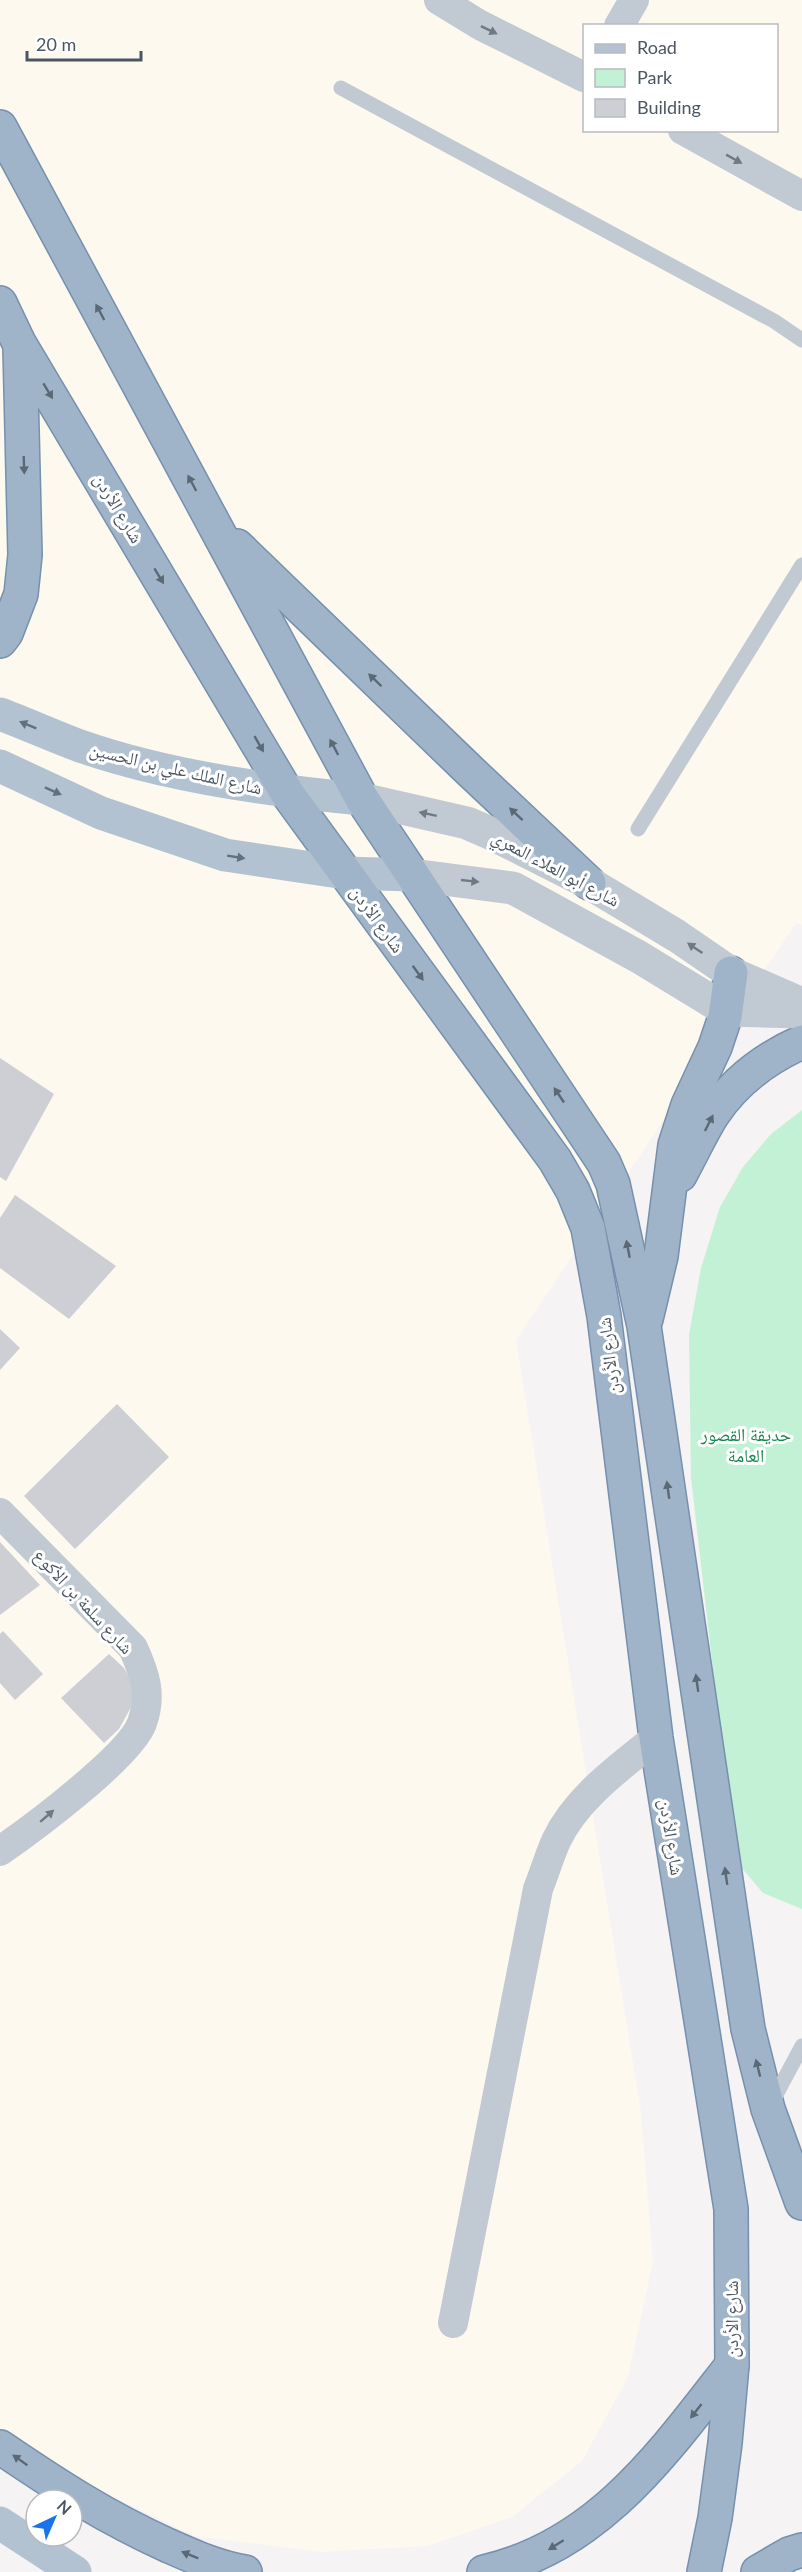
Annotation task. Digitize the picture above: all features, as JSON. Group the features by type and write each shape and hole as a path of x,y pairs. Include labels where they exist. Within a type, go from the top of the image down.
{"highway":[{"path":"0,127 362,799 604,1163 613,1184 644,1326 748,2029 768,2109 796,2157 802,2203"},
{"name":"شارع الأردن","path":"0,303 19,343 287,793 555,1160 582,1210 588,1228 604,1316 656,1738 731,2209 732,2365 723,2454 704,2572"},
{"path":"0,641 6,633 21,594 25,555 19,343"},
{"path":"214,524 589,883"},
{"path":"644,1326 661,1256 678,1135 687,1105 715,1047 726,1010 731,973"},
{"path":"669,1192 714,1113 749,1074 766,1059 802,1042"},
{"path":"484,2572 503,2568 548,2551 587,2526 657,2460 732,2365"},
{"path":"0,2447 72,2496 133,2529 192,2556 245,2572"},
{"path":"758,2572 789,2554 802,2550"}],"main road":[{"name":"شارع الملك علي بن الحسين","path":"0,714 81,746 150,766 287,793"},
{"path":"0,766 101,813 225,855 345,873"},
{"name":"شارع أبو العلاء المعري","path":"287,793 362,799"},
{"name":"شارع أبو العلاء المعري","path":"345,873 412,876"},
{"path":"0,2523 75,2572"}],"street":[{"path":"439,0 480,25 583,76"},
{"path":"620,24 634,0"},
{"path":"687,132 802,196"},
{"name":"شارع أبو العلاء المعري","path":"362,799 467,823 538,856 589,883 677,936 731,973 802,1004"},
{"name":"شارع أبو العلاء المعري","path":"412,876 513,888 639,957 726,1010 802,1012"},
{"name":"شارع سلمة بن الأكوع","path":"0,1513 133,1648 146,1675 147,1695 141,1725 126,1748 34,1827 0,1851"},
{"path":"453,2323 538,1889 556,1840 579,1806 614,1772 656,1738"}],"lane":[{"path":"341,88 774,321 802,340"},
{"path":"638,829 802,565"},
{"path":"768,2109 802,2046"}],"shaded area":[{"path":"0,0 802,0 802,925 796,923 516,1340 641,2112 653,2262 628,2377 582,2461 512,2517 428,2546 320,2552 195,2536 45,2464 0,2433"}],"green space":[{"name":"حديقة القصور العامة","path":"802,1110 802,1909 763,1893 735,1860 691,1478 689,1335 701,1268 720,1207 743,1167 771,1134"}],"building":[{"path":"0,1058 54,1094 6,1181 0,1177"},
{"path":"15,1195 116,1266 69,1319 0,1268 0,1218"},
{"path":"0,1329 20,1348 0,1370"},
{"path":"117,1404 169,1457 75,1549 24,1496"},
{"path":"0,1542 40,1585 0,1615"},
{"path":"3,1631 43,1674 15,1700 0,1683 0,1634"},
{"path":"109,1654 124,1668 132,1682 135,1700 119,1729 104,1743 61,1698"}]}
